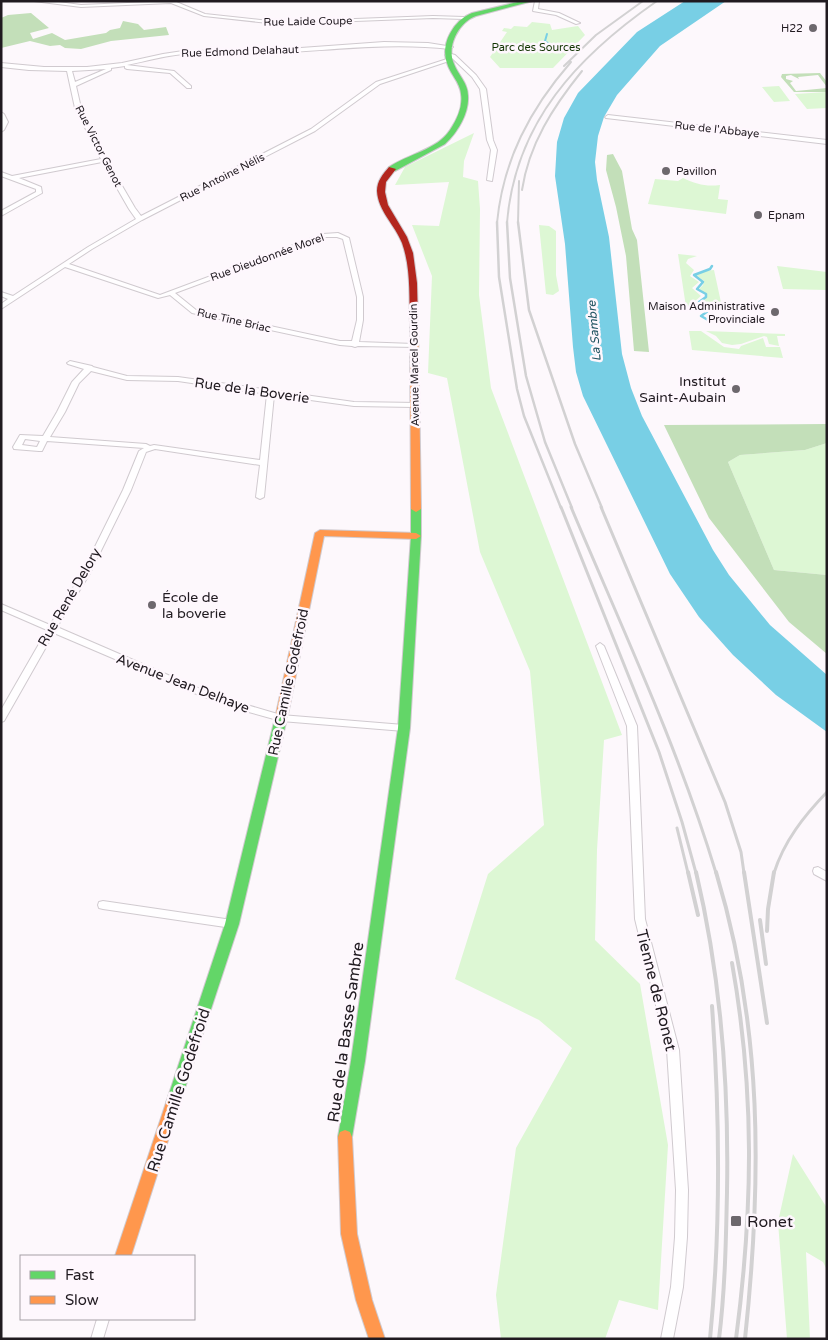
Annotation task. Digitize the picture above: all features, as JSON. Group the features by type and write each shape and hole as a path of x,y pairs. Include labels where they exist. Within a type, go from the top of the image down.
{"street":[{"name":"Rue Laide Coupe","path":"36,1 81,6 172,2 204,15 278,23 433,17 464,18"},
{"path":"81,6 114,1"},
{"path":"490,180 494,150 490,140 483,89 462,65 449,54 456,30 464,18 530,1"},
{"path":"537,1 535,10 557,14 578,23"},
{"name":"Rue Edmond Delahaut","path":"1,65 32,68 115,66 179,53 265,52 401,43 449,54"},
{"name":"Rue Antoine Nélis","path":"1,307 140,219 313,130 378,83 449,54"},
{"name":"Avenue Marcel Gourdin","path":"404,728 416,536 411,258 397,223 382,200 380,188 382,181 394,168 437,146 456,130 464,103 464,91 449,54"},
{"path":"73,85 115,66 172,72 189,86"},
{"name":"Rue Victor Genot","path":"69,68 78,108 104,160 132,209 140,219"},
{"path":"1,114 5,122 1,130"},
{"name":"Rue de l'Abbaye","path":"608,117 827,142"},
{"path":"12,178 104,160"},
{"path":"1,174 39,188 39,193 1,214"},
{"name":"Rue Dieudonnée Morel","path":"171,293 325,235 338,235 346,238 360,297 360,320 355,345"},
{"path":"65,265 160,296 171,293"},
{"name":"Rue Tine Briac","path":"171,293 194,312 355,345 414,346"},
{"path":"1,294 14,299"},
{"name":"Rue de la Boverie","path":"70,363 127,378 178,380 354,404 414,405"},
{"path":"90,367 76,382 61,412 44,439 146,446 148,449 154,447 264,463"},
{"path":"260,497 271,392"},
{"name":"Rue René Delory","path":"1,719 51,629 85,575 127,490 143,451 148,449"},
{"name":"Rue Camille Godefroid","path":"124,1255 232,924 281,718 320,533 416,536"},
{"name":"Avenue Jean Delhaye","path":"1,607 202,693 281,718 404,728"},
{"name":"Tienne de Ronet","path":"600,646 632,726 640,919 673,1050 682,1190 677,1287 667,1339"},
{"name":"Rue de la Basse Sambre","path":"377,1339 364,1300 349,1234 345,1137 358,1062 404,728"},
{"path":"103,905 232,924"},
{"path":"96,1339 103,1320"}],"green space":[{"path":"31,13 49,28 30,33 33,39 52,33 65,40 106,33 120,28 123,21 138,24 144,30 166,27 169,35 111,41 81,49 65,48 60,45 50,46 30,41 1,48 1,18 8,15"},
{"name":"Parc des Sources","path":"532,22 550,24 552,30 578,26 585,35 553,68 500,68 490,57 507,32 502,31 504,28 511,29 514,26 527,27"},
{"path":"820,73 827,82 827,87 818,75 798,77 799,79 791,75 786,76 786,79 793,81 790,83 796,91 827,88 827,92 794,92 781,77 782,74"},
{"path":"779,86 790,101 774,102 762,87"},
{"path":"827,92 827,108 807,109 795,94"},
{"path":"474,133 464,161 463,177 478,181 480,209 479,295 491,388 622,735 604,740 597,850 595,940 640,984 668,1145 658,1310 619,1300 605,1339 501,1339 496,1295 516,1148 572,1048 539,1020 455,979 488,874 544,825 530,671 480,552 447,378 428,373 432,276 412,225 439,226 449,182 395,185 405,167"},
{"path":"613,154 622,171 632,229 637,240 649,352 634,351 626,256 606,170 607,155"},
{"path":"683,178 710,186 720,185 718,199 728,200 726,214 648,204 655,179 678,181"},
{"path":"539,225 549,226 556,231 556,275 559,291 553,295 546,294"},
{"path":"678,254 697,256 688,259 686,263 694,270 690,276 699,282 692,288 701,296 694,302 703,307 686,307"},
{"path":"777,266 827,272 827,290 783,289"},
{"path":"714,270 722,307 706,308 708,306 700,302 706,298 707,294 699,289 704,281 696,275 704,271"},
{"path":"689,331 701,331 724,347 739,349 741,346 763,338 766,347 780,347 783,358 692,350"},
{"path":"706,331 785,334 785,336 777,336 779,346 769,344 767,337 764,336 732,345 722,343 716,336"},
{"path":"827,424 827,443 805,450 740,455 728,462 774,570 827,575 827,654 789,622 709,518 664,425"},
{"path":"827,443 827,575 774,570 728,462 740,455 805,450"},
{"path":"793,1154 827,1208 827,1270 823,1262 806,1252 810,1339 787,1339 778,1222"}],"water":[{"name":"La Sambre","path":"685,1 726,1 660,46 617,95 604,117 598,136 595,162 609,237 622,354 631,388 642,416 713,550 729,575 770,625 827,675 827,732 776,695 733,655 699,617 670,574 583,396 576,372 565,244 555,176 557,142 564,118 578,93 637,32"}],"waterway":[{"path":"547,34 545,41 552,46"},
{"path":"707,306 699,302 706,297 706,294 697,289 703,282 694,275 710,269 712,266"},
{"path":"708,311 701,316 708,320"}],"railway":[{"path":"564,66 596,35 643,1"},
{"path":"507,223 513,187 523,153 537,123 555,95 601,45 657,1"},
{"path":"497,223 505,178 521,136 543,98 571,62"},
{"path":"522,190 525,173 536,142 561,98 582,71"},
{"path":"518,222 519,181"},
{"path":"518,222 529,310 575,444 602,508"},
{"path":"497,223 499,277 517,389 524,416 561,508"},
{"path":"507,223 510,278 526,376 545,442 572,508"},
{"path":"561,507 659,752 682,822 696,873"},
{"path":"571,507 667,734 716,873"},
{"path":"601,507 725,802 741,852 744,873"},
{"path":"774,873 789,840 810,810 827,792"},
{"path":"677,828 688,873"},
{"path":"688,872 698,915"},
{"path":"696,872 712,951 722,1031 727,1111 727,1210 724,1284 719,1339"},
{"path":"716,872 743,988 754,1104 756,1162 754,1220 745,1339"},
{"path":"744,872 767,1023"},
{"path":"767,931 768,909 774,872"},
{"path":"760,920 766,964"},
{"path":"732,963 745,1058 749,1151 746,1244 736,1339"},
{"path":"710,1339 718,1214 717,1089 712,1006"}],"traffic: fast":[{"path":"392,169 443,142 450,136 459,121 465,95 463,86 448,56 452,36 459,24 467,17 530,1"},
{"path":"345,1137 358,1061 404,728 416,509"},
{"path":"173,1103 232,924 282,714"}],"traffic: slow":[{"path":"414,323 416,509"},
{"path":"282,714 320,533 416,536"},
{"path":"123,1255 173,1103"},
{"path":"345,1137 349,1234 364,1300 377,1339"}],"traffic: jam":[{"path":"392,169 382,182 381,192 384,205 403,237 409,253 413,283 414,323"}],"place":[{"name":"H22","path":"813,28"},
{"name":"Pavillon","path":"666,171"},
{"name":"Epnam","path":"758,215"},
{"name":"Maison Administrative Provinciale","path":"775,312"},
{"name":"Institut Saint-Aubain","path":"736,389"},
{"name":"École de la boverie","path":"152,605"},
{"name":"Ronet","path":"736,1221"}]}
